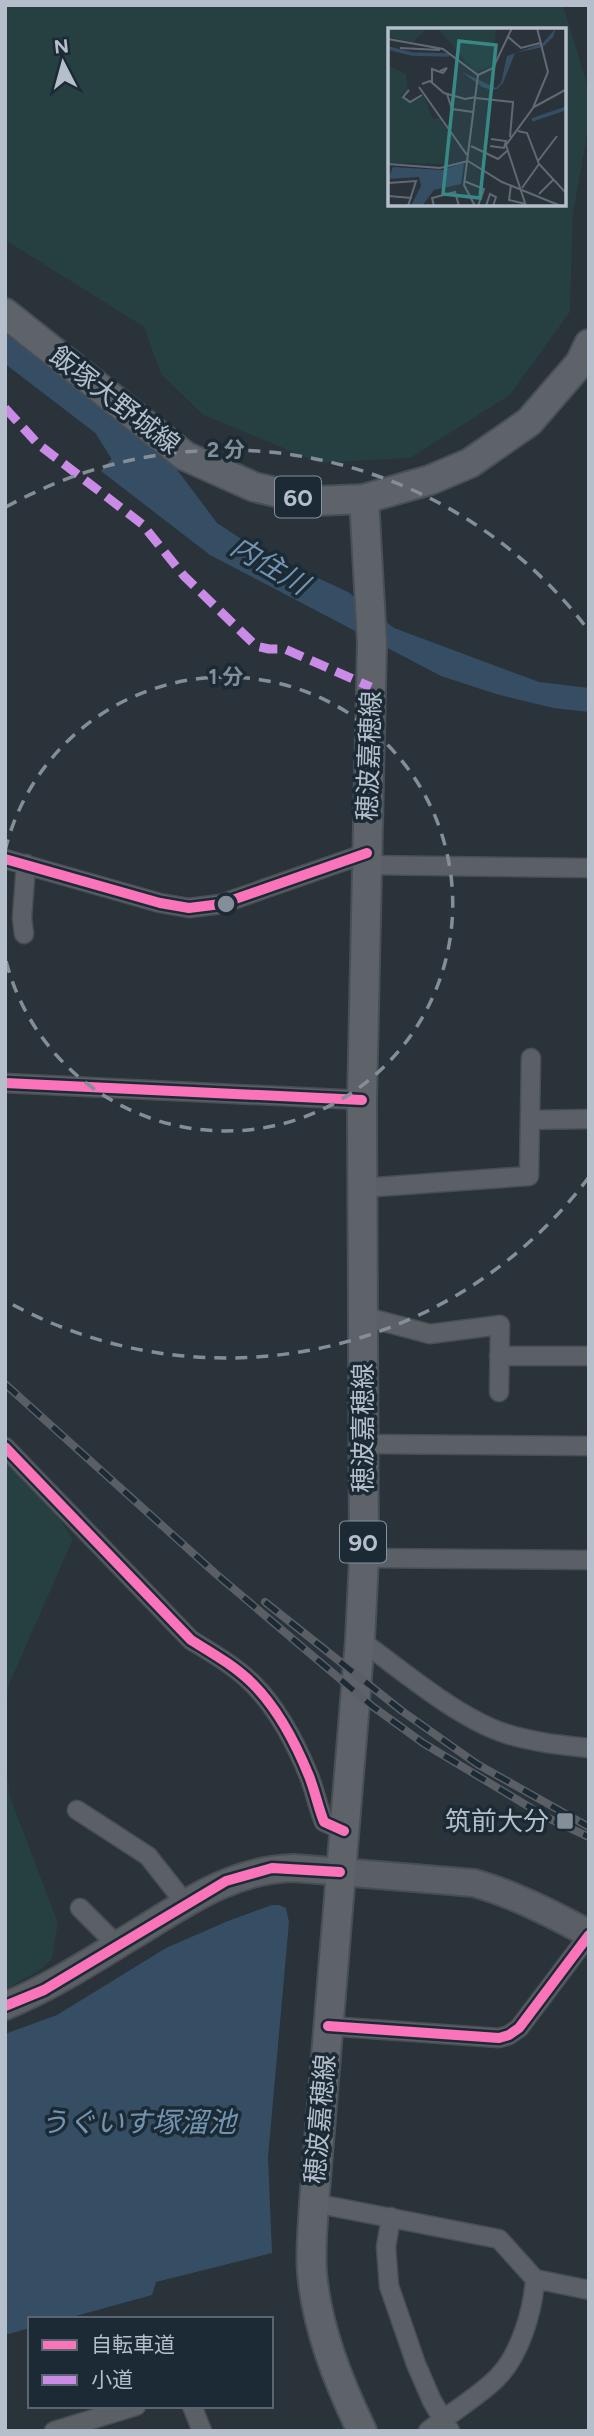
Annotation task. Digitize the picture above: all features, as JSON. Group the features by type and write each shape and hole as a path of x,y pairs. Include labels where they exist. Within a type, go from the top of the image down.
{"main road":[{"name":"飯塚大野城線","path":"5,313 185,456 254,488 316,501 364,499 430,480 470,463 529,422 580,363 589,344"},
{"name":"穂波嘉穂線","path":"362,2431 329,2351 316,2305 312,2270 314,2203 360,1640 363,1558 362,1100 372,642 364,499"}],"street":[{"path":"5,859 160,903 189,908 221,904 366,859 589,868"},
{"path":"24,934 22,918 26,864"},
{"path":"362,1188 529,1176 531,1058"},
{"path":"5,1083 362,1100"},
{"path":"530,1120 589,1119"},
{"path":"362,1315 430,1334 500,1325 499,1392"},
{"path":"499,1356 589,1356"},
{"path":"362,1444 589,1446"},
{"path":"5,1447 191,1640 226,1661 254,1684 295,1746 310,1779 324,1822 344,1831"},
{"path":"363,1558 589,1560"},
{"path":"360,1640 446,1701 492,1728 548,1744 589,1748"},
{"path":"76,1810 148,1856 185,1903"},
{"path":"5,2006 44,1990 185,1903 226,1881 272,1868 474,1883 558,1917 589,1935 519,2028 509,2035 499,2038 328,2026"},
{"path":"80,1908 117,1945"},
{"path":"314,2203 499,2239 536,2279 589,2290"},
{"path":"391,2217 386,2248 389,2286 440,2427 497,2378 513,2355 534,2296 536,2279"},
{"path":"61,2430 130,2408"},
{"path":"193,2408 202,2431"}],"green space":[{"path":"5,5 563,5 589,91 589,126 573,213 570,312 510,395 410,458 319,463 203,415 161,374 144,327 5,240"},
{"path":"5,1459 48,1502 73,1539 8,1687 5,1720"},
{"path":"5,1760 10,1797 58,1923 52,1959 40,1970 5,1990"}],"water":[{"path":"135,432 169,459 217,523 258,550 348,592 394,628 539,682 589,688 589,712 553,708 496,694 441,676 210,555 101,471"},
{"name":"うぐいす塚溜池","path":"279,1905 286,1908 289,1922 268,2157 272,2253 156,2282 152,2295 72,2317 28,2317 28,2329 5,2335 5,2034 57,2015 166,1948 228,1921"}],"waterway":[{"name":"内住川","path":"5,343 108,422 138,470 152,481"}],"railway":[{"path":"5,1384 216,1574 372,1706 423,1743 546,1817 589,1837"},
{"path":"265,1602 402,1711 477,1764 589,1827"}],"marked path":[{"path":"5,408 38,444 142,524 184,576 256,646 285,649 371,687"}],"cycle path":[{"path":"5,859 160,903 189,908 221,904 367,853"},
{"path":"5,1083 362,1100"},
{"path":"5,1447 191,1640 239,1671 262,1694 278,1715 298,1752 324,1822 344,1831"},
{"path":"5,2006 44,1990 226,1881 272,1868 340,1872"},
{"path":"328,2026 499,2038 509,2035 519,2028 589,1935"}],"place":[{"name":"筑前大分","path":"565,1821"}]}
